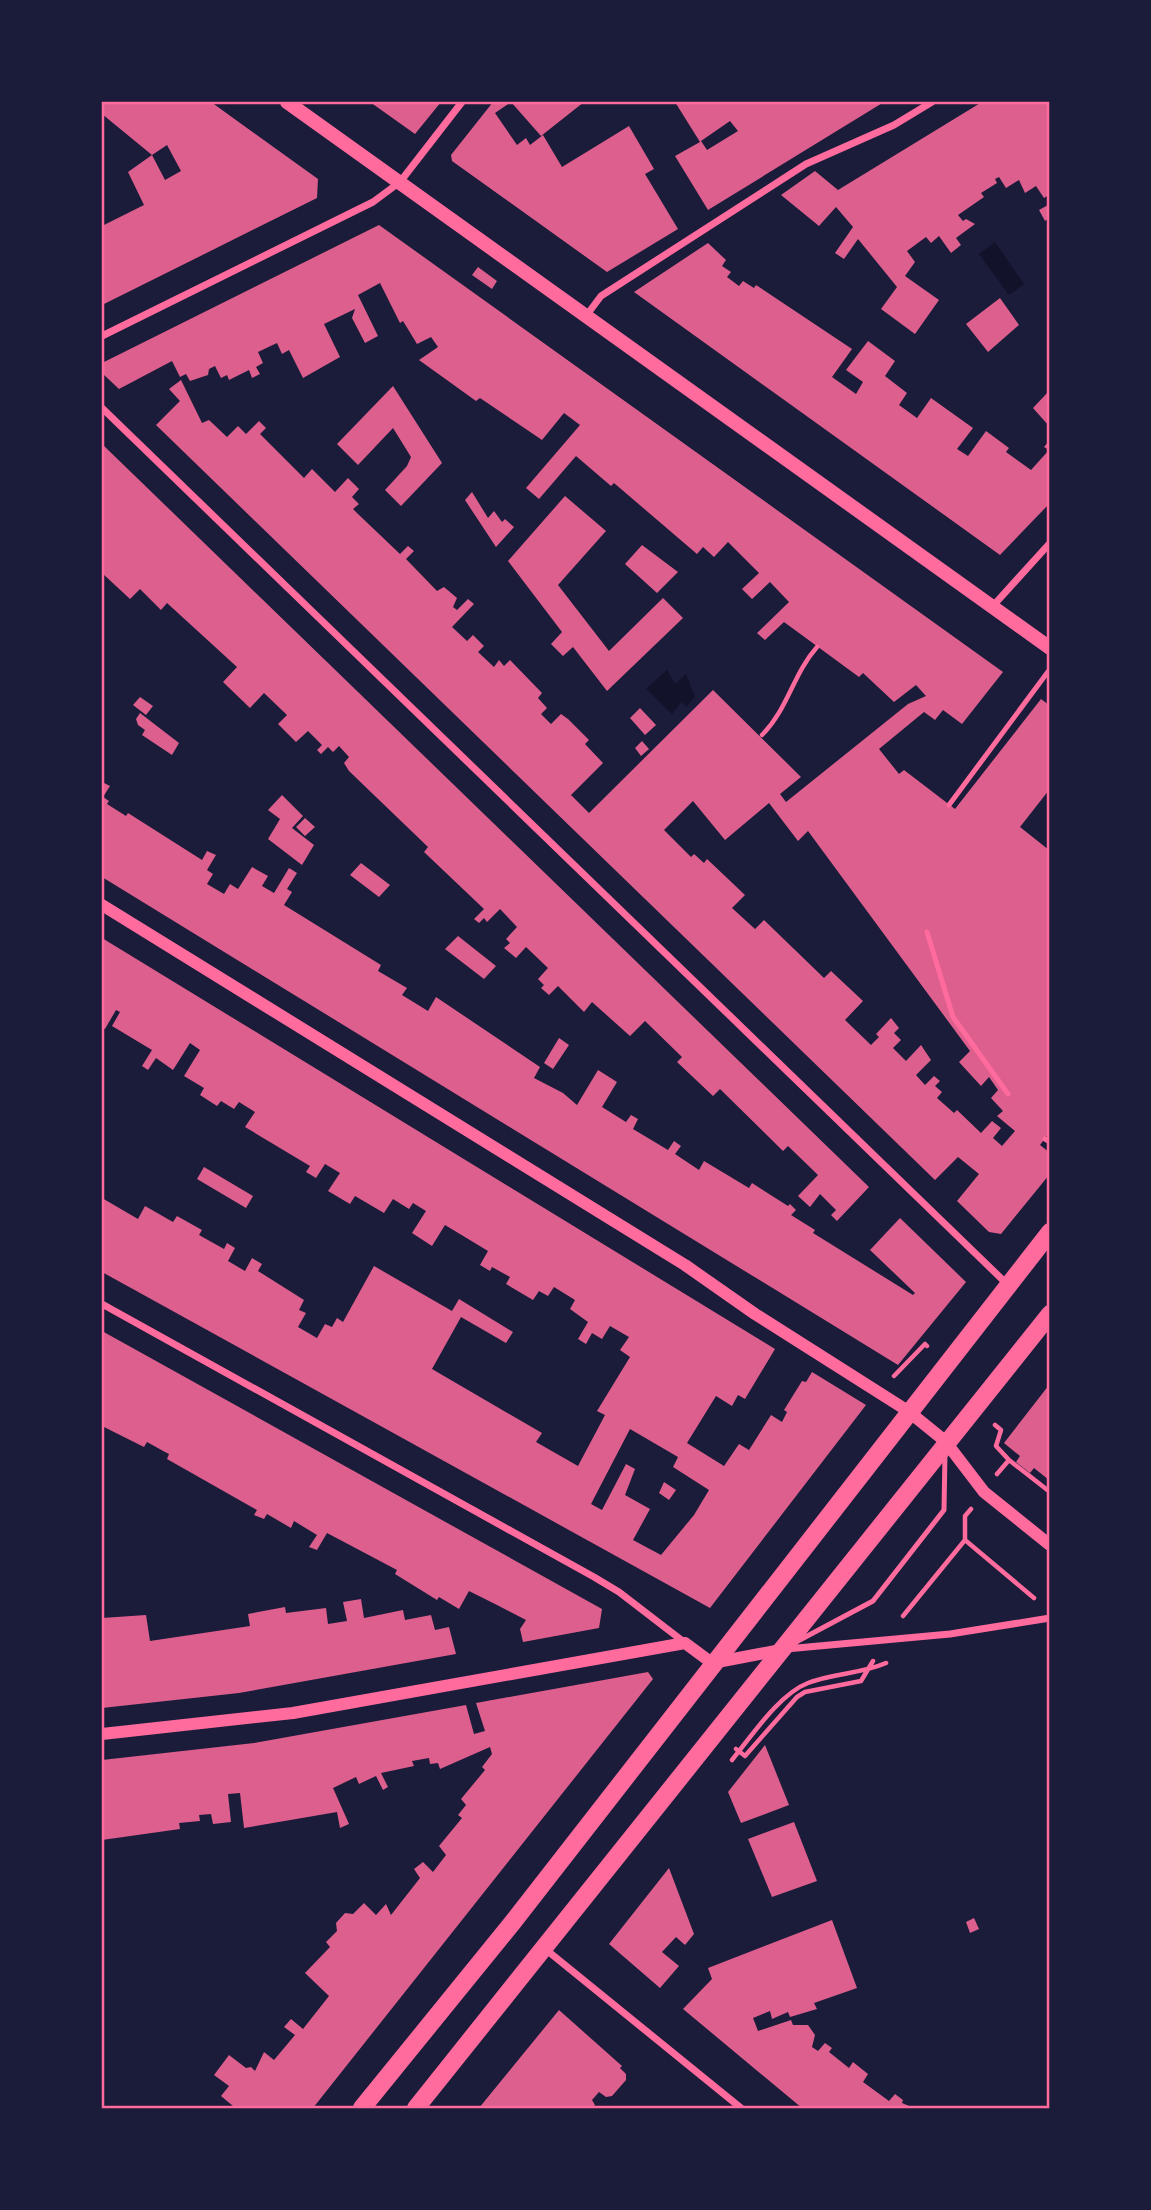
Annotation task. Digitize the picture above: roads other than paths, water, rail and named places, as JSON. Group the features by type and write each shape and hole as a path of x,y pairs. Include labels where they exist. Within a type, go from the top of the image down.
{"main road":[{"path":"287,102 1049,648"},
{"path":"362,2109 513,1923 712,1663 1049,1232"},
{"path":"416,2109 1049,1314"}],"street":[{"path":"102,336 373,202 400,182 462,102"},
{"path":"586,316 601,296 614,287 806,164 894,125 932,102"},
{"path":"102,408 1008,1285"},
{"path":"992,607 1006,588 1049,543"},
{"path":"102,905 685,1265 755,1314 908,1411 946,1441 984,1492 1049,1545"},
{"path":"102,1304 594,1577 619,1592 712,1663 781,1650 950,1634 1049,1618"},
{"path":"102,1734 293,1713 685,1643"},
{"path":"543,1948 741,2109"}],"lane":[{"path":"949,805 1049,669"},
{"path":"928,932 953,1017 1008,1094"},
{"path":"781,1650 873,1601 944,1510 946,1441"}]}
